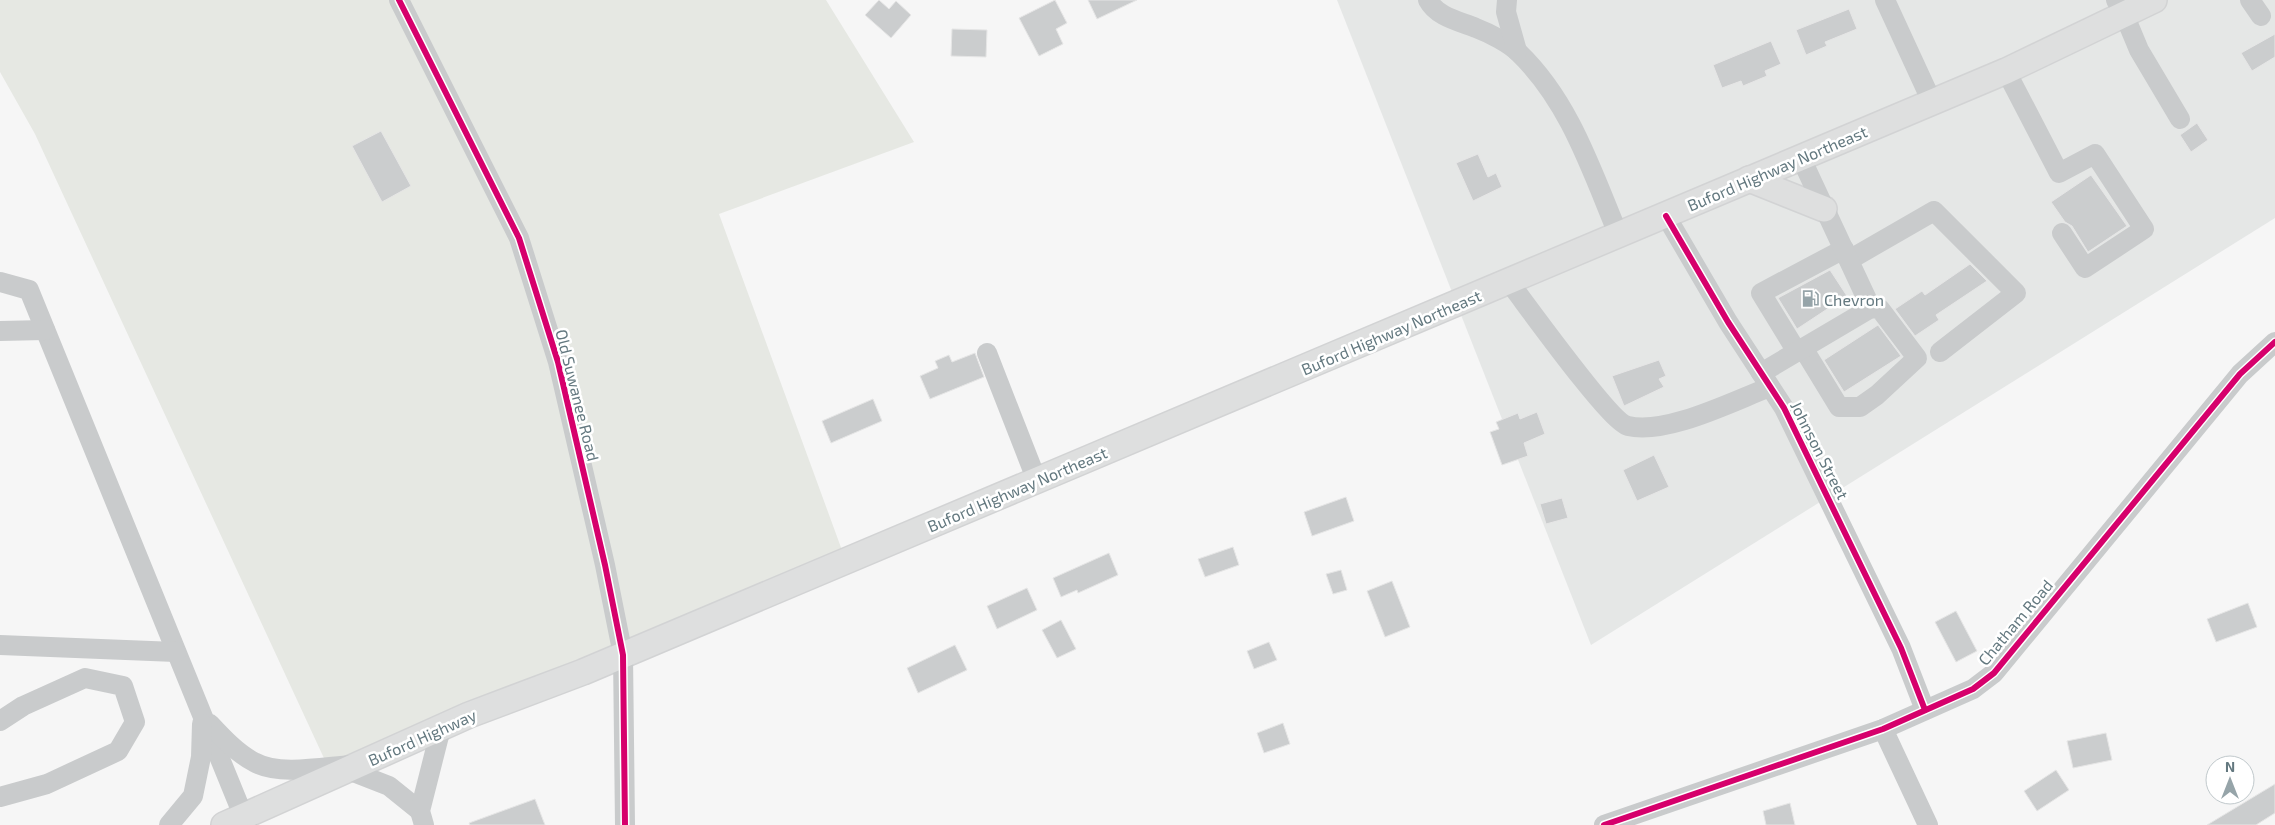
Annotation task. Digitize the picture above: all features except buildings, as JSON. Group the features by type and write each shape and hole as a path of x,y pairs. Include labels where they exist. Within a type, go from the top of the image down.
{"main road":[{"name":"Buford Highway Northeast","path":"623,655 2006,71 2120,7 2154,0"},
{"path":"1750,179 1824,209"},
{"name":"Buford Highway","path":"238,822 441,728 623,655"}],"street":[{"name":"Old Suwanee Road","path":"399,0 519,238 558,362 605,565 623,655 626,825"},
{"path":"1507,0 1506,12 1517,51"},
{"path":"1884,0 1932,102"},
{"path":"1427,3 1459,22 1478,28 1517,51 1546,83 1569,120 1619,236"},
{"path":"2120,7 2139,50 2180,118"},
{"path":"2006,71 2059,173 2095,154 2144,229 2085,268 2062,233"},
{"path":"1801,158 1871,308"},
{"path":"1510,282 1602,403 1626,426 1669,425 1766,380 1800,350 1871,308 1880,309 1917,358 1877,395 1860,407 1839,407 1800,350 1761,293 1846,255 1934,211 2016,293 1940,352"},
{"name":"Johnson Street","path":"1666,216 1728,322 1784,408 1901,648 1925,710"},
{"path":"0,282 29,290 202,715 238,822"},
{"path":"0,331 45,330"},
{"name":"Chatham Road","path":"1604,825 1883,729 1973,689 1994,673 2240,374 2275,342"},
{"path":"987,353 1037,481"},
{"path":"0,645 176,652"},
{"path":"0,721 23,706 86,678 123,686 135,722 118,751 47,784 0,797"},
{"path":"202,715 228,743 255,763 286,770 354,767 389,786 422,818"},
{"path":"169,825 193,796 201,758 202,715"},
{"path":"422,818 441,728"},
{"path":"1883,729 1928,825"}],"shaded area":[{"path":"0,0 826,0 914,142 719,214 843,553 329,769 35,134 0,72"},
{"path":"1337,0 2275,0 2275,218 1591,645"}],"cycle path":[{"path":"399,0 519,238 558,362 605,565 623,655 625,825"},
{"path":"1666,216 1728,322 1784,408 1901,648 1925,710"},
{"path":"1604,825 1883,729 1973,689 1994,673 2240,374 2275,342"}],"place":[{"name":"Chevron","path":"1810,299"}]}
